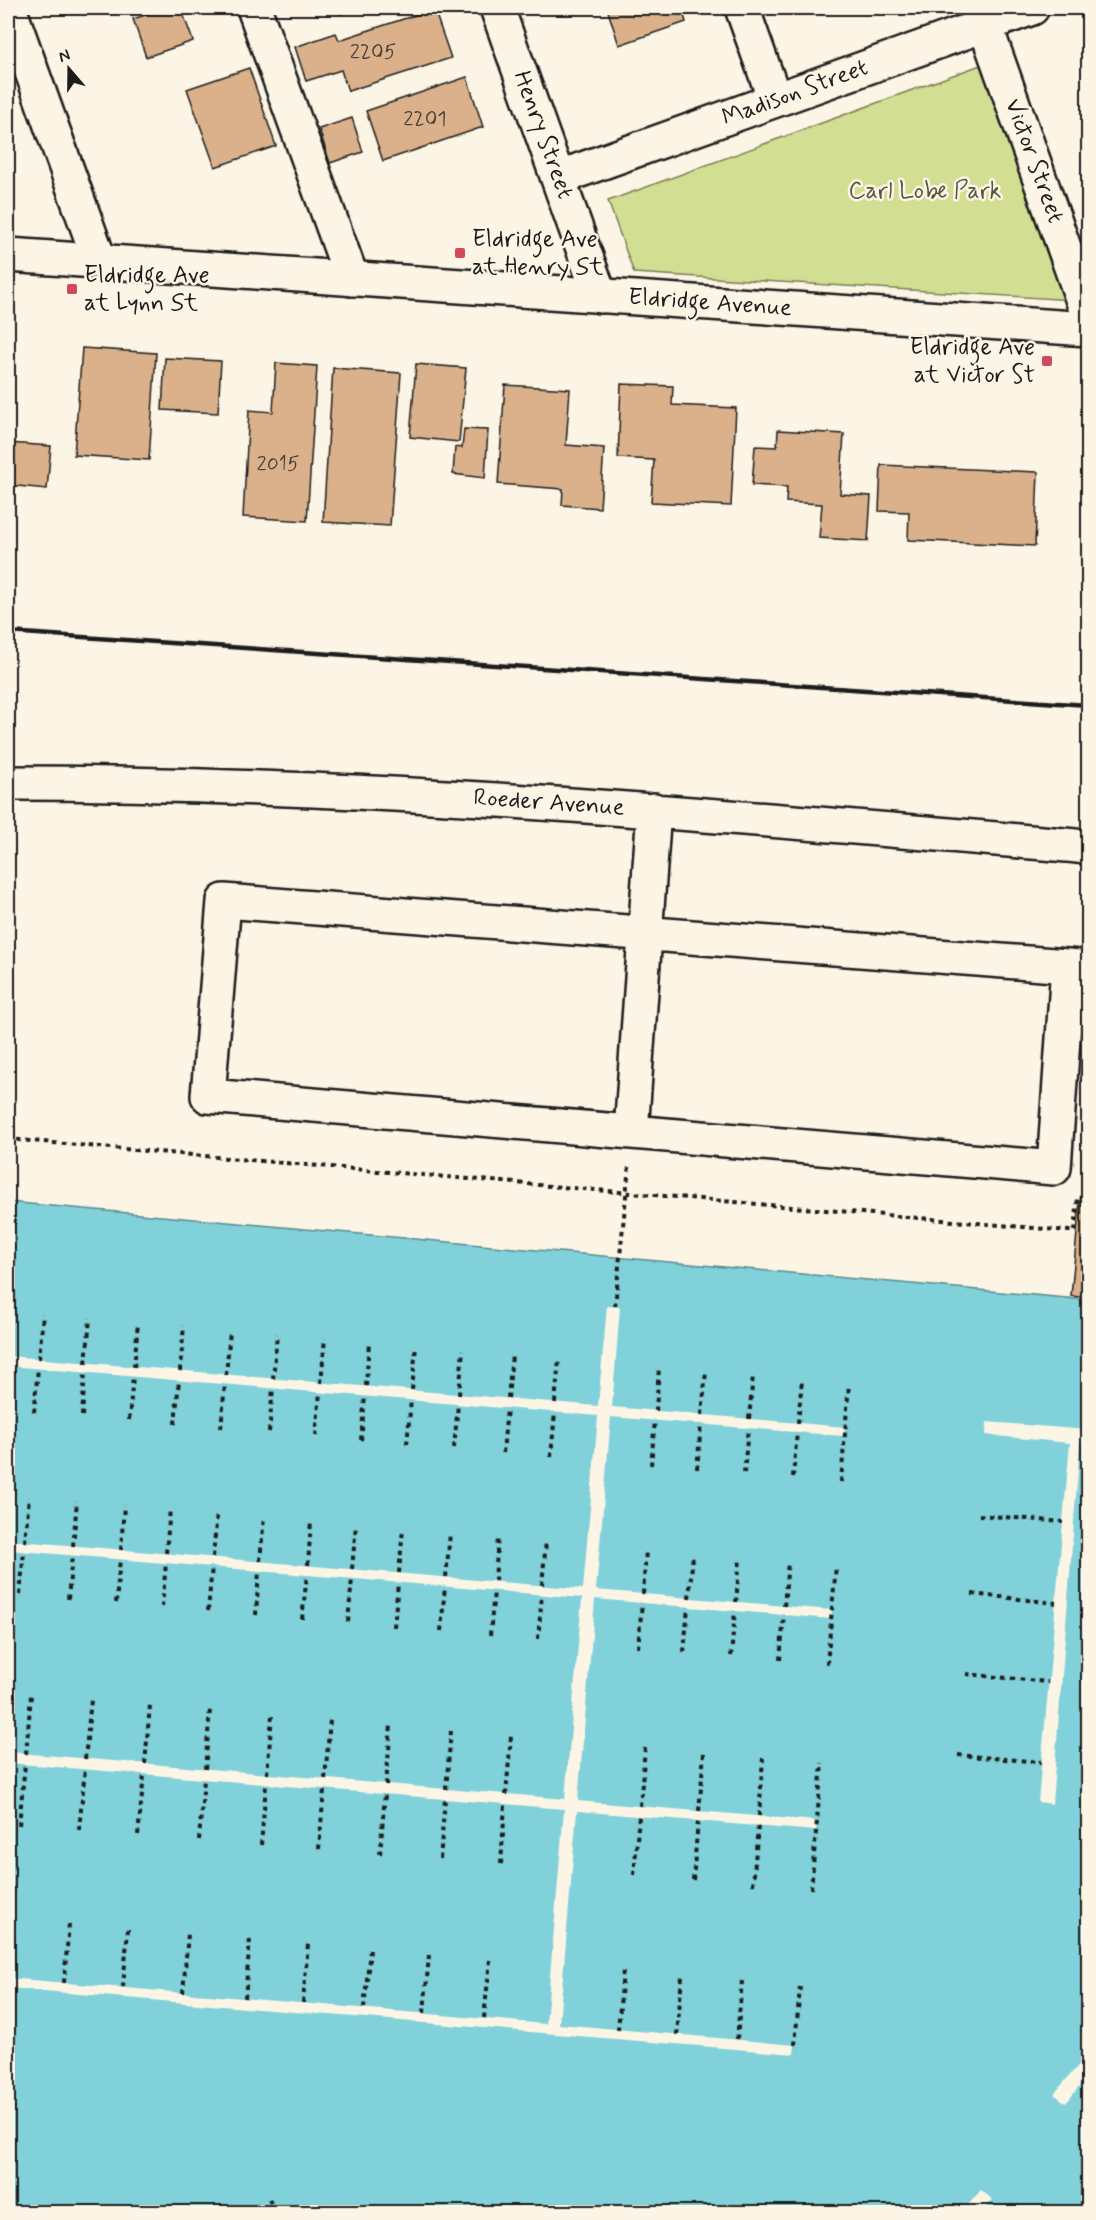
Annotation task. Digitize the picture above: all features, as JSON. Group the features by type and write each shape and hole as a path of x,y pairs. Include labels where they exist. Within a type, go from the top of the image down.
{"street":[{"path":"9,8 100,262"},
{"path":"254,8 352,279"},
{"name":"Henry Street","path":"497,8 600,296"},
{"path":"742,8 776,100"},
{"name":"Madison Street","path":"558,178 776,100 982,16 1032,8"},
{"name":"Victor Street","path":"982,16 1089,315"},
{"name":"Eldridge Avenue","path":"8,255 1089,329"},
{"name":"Roeder Avenue","path":"8,783 455,797 654,810 1089,847"},
{"path":"631,1132 654,810"},
{"path":"224,901 645,934 1078,967 1060,1071 1054,1168 208,1096 224,901"}],"path":[{"path":"8,1139 627,1195 1075,1232 1078,1197 1089,1198"},
{"path":"615,1306 627,1195"},
{"path":"39,1359 43,1314"},
{"path":"86,1363 90,1318"},
{"path":"134,1367 138,1323"},
{"path":"180,1371 183,1326"},
{"path":"226,1375 230,1330"},
{"path":"273,1379 277,1334"},
{"path":"321,1383 325,1338"},
{"path":"366,1386 369,1342"},
{"path":"412,1390 416,1346"},
{"path":"459,1395 463,1350"},
{"path":"508,1398 512,1355"},
{"path":"555,1402 559,1359"},
{"path":"656,1411 659,1367"},
{"path":"34,1412 38,1368"},
{"path":"702,1415 706,1371"},
{"path":"81,1416 85,1372"},
{"path":"749,1419 753,1375"},
{"path":"129,1420 133,1376"},
{"path":"175,1424 179,1380"},
{"path":"798,1423 801,1380"},
{"path":"221,1428 225,1384"},
{"path":"841,1482 849,1384"},
{"path":"268,1432 273,1388"},
{"path":"316,1436 320,1392"},
{"path":"361,1440 365,1396"},
{"path":"407,1444 411,1400"},
{"path":"454,1448 458,1404"},
{"path":"503,1453 507,1408"},
{"path":"551,1457 555,1412"},
{"path":"651,1465 655,1420"},
{"path":"697,1469 701,1424"},
{"path":"744,1473 748,1428"},
{"path":"793,1477 797,1432"},
{"path":"25,1542 29,1497"},
{"path":"73,1546 77,1501"},
{"path":"121,1550 124,1505"},
{"path":"166,1553 170,1509"},
{"path":"213,1557 217,1513"},
{"path":"980,1515 1063,1522"},
{"path":"260,1561 264,1517"},
{"path":"308,1566 311,1521"},
{"path":"352,1569 356,1525"},
{"path":"399,1573 403,1529"},
{"path":"446,1577 450,1533"},
{"path":"495,1581 498,1537"},
{"path":"542,1585 546,1541"},
{"path":"643,1594 646,1550"},
{"path":"21,1595 24,1551"},
{"path":"689,1598 693,1554"},
{"path":"68,1599 72,1555"},
{"path":"736,1602 740,1558"},
{"path":"116,1603 120,1559"},
{"path":"784,1606 788,1562"},
{"path":"162,1607 166,1563"},
{"path":"208,1611 212,1566"},
{"path":"827,1664 836,1566"},
{"path":"256,1615 259,1571"},
{"path":"302,1619 307,1575"},
{"path":"348,1622 351,1579"},
{"path":"394,1627 398,1583"},
{"path":"441,1630 445,1586"},
{"path":"490,1635 494,1591"},
{"path":"972,1594 1056,1603"},
{"path":"538,1639 542,1595"},
{"path":"638,1648 642,1603"},
{"path":"684,1652 688,1607"},
{"path":"731,1656 735,1611"},
{"path":"780,1660 784,1615"},
{"path":"966,1674 1048,1682"},
{"path":"26,1754 31,1695"},
{"path":"85,1759 91,1700"},
{"path":"145,1764 150,1705"},
{"path":"205,1769 210,1710"},
{"path":"267,1774 272,1716"},
{"path":"325,1779 330,1720"},
{"path":"386,1785 391,1725"},
{"path":"446,1789 451,1731"},
{"path":"506,1795 511,1736"},
{"path":"640,1806 645,1748"},
{"path":"699,1811 704,1753"},
{"path":"958,1755 1041,1762"},
{"path":"759,1816 763,1758"},
{"path":"811,1889 822,1763"},
{"path":"19,1825 25,1764"},
{"path":"79,1830 85,1770"},
{"path":"138,1835 144,1774"},
{"path":"199,1840 204,1779"},
{"path":"261,1845 266,1785"},
{"path":"319,1849 324,1790"},
{"path":"380,1854 385,1794"},
{"path":"440,1859 445,1799"},
{"path":"501,1864 506,1805"},
{"path":"634,1875 639,1816"},
{"path":"693,1880 698,1821"},
{"path":"753,1885 758,1826"},
{"path":"8,1936 9,1918"},
{"path":"64,1983 69,1924"},
{"path":"123,1987 128,1929"},
{"path":"183,1993 188,1934"},
{"path":"245,1998 250,1939"},
{"path":"303,2003 308,1944"},
{"path":"364,2008 370,1950"},
{"path":"424,2013 429,1954"},
{"path":"484,2018 490,1960"},
{"path":"618,2030 623,1971"},
{"path":"677,2035 682,1976"},
{"path":"737,2039 742,1981"},
{"path":"795,2045 800,1987"},
{"path":"269,2199 276,2212"}],"green space":[{"name":"Carl Lobe Park","path":"986,63 1072,300 634,273 608,201"}],"water":[{"path":"8,1202 1088,1300 1088,2212 8,2212"}],"pier":[{"path":"607,1306 620,1307 612,1407 845,1427 844,1436 611,1417 596,1590 832,1610 831,1619 595,1599 578,1801 817,1821 816,1831 577,1811 559,2024 795,2045 794,2054 8,1988 8,1978 546,2024 564,1809 8,1763 8,1752 565,1799 582,1598 8,1550 8,1540 583,1589 598,1416 8,1366 8,1356 598,1406"},
{"path":"987,1422 1088,1430 1088,1444 1080,1444 1052,1804 1038,1802 1070,1443 986,1435"},
{"path":"1088,2054 1088,2076 1066,2103 1054,2094"},
{"path":"981,2190 993,2200 982,2212 962,2212"}],"building":[{"path":"167,8 181,8 193,41 146,57 133,19"},
{"path":"338,8 358,8 340,14"},
{"path":"607,8 686,8 682,9 686,22 619,45"},
{"path":"434,9 451,58 348,91 341,70 306,81 295,47 336,33 339,40"},
{"path":"249,68 276,146 215,167 187,89"},
{"path":"467,77 483,127 383,161 366,111"},
{"path":"352,118 363,152 330,163 319,129"},
{"path":"82,348 156,353 149,460 74,455"},
{"path":"165,358 221,361 218,413 162,410"},
{"path":"276,363 317,366 307,521 243,517 249,410 273,412"},
{"path":"416,364 466,368 459,442 410,437"},
{"path":"333,368 401,373 390,526 323,522"},
{"path":"621,384 673,386 672,405 736,408 731,506 651,502 654,460 618,458"},
{"path":"505,385 570,389 566,445 604,448 600,508 562,505 563,489 498,484"},
{"path":"464,429 488,430 485,478 453,474 455,447 462,448"},
{"path":"778,430 844,434 840,494 871,496 868,541 819,538 822,504 786,502 787,487 752,485 755,446 777,447"},
{"path":"8,443 51,446 47,489 8,485"},
{"path":"881,465 1038,472 1035,546 908,540 909,512 879,511"},
{"path":"1080,1201 1088,1202 1088,1298 1071,1296"}],"railway":[{"path":"8,632 1088,705"}],"place":[{"name":"Eldridge Ave at Henry St","path":"460,253"},
{"name":"Eldridge Ave at Lynn St","path":"72,289"},
{"name":"Eldridge Ave at Victor St","path":"1047,361"}]}
